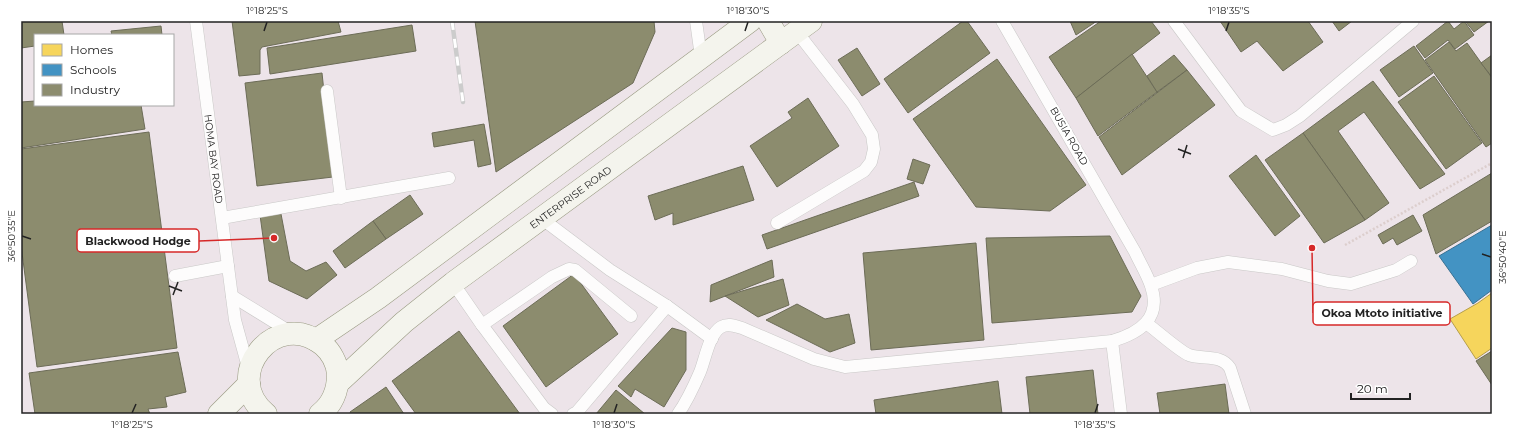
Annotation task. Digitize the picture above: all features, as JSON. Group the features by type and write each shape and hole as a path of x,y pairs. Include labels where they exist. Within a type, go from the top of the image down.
{"main road":[{"path":"316,340 378,298 750,21"},
{"path":"768,21 796,32"},
{"name":"ENTERPRISE ROAD","path":"338,383 404,322 453,283 796,32"},
{"path":"266,414 257,405 252,395 249,378 253,360 259,350 269,341 280,335 293,333"},
{"name":"ENTERPRISE ROAD","path":"293,333 305,335 316,340 326,348 333,358 338,370 338,383 332,400 329,406 320,414"},
{"path":"219,414 249,378"}],"lane":[{"name":"HOMA BAY ROAD","path":"196,21 237,330 249,378"},
{"path":"696,21 701,57"},
{"name":"BUSIA ROAD","path":"1002,21 1135,252 1151,285 1154,299 1153,311 1146,323"},
{"path":"1174,21 1241,112 1273,130 1286,125 1300,116 1413,21"},
{"path":"777,223 864,171 871,162 874,149 872,135 862,117 796,32"},
{"path":"327,91 341,198"},
{"path":"222,218 449,178"},
{"path":"541,218 610,270 667,306 712,339"},
{"path":"1151,285 1198,268 1228,262 1282,270 1328,281 1351,284 1396,270 1411,261"},
{"path":"175,276 228,266"},
{"path":"482,325 552,276 569,270 575,270 631,316"},
{"path":"453,283 482,325 544,408 552,414"},
{"path":"232,296 293,333"},
{"path":"573,414 577,412 667,306"},
{"path":"678,414 694,384 712,339 722,326 731,325 780,343 814,359 845,367 1112,341 1139,330 1146,323 1188,355 1221,359 1226,362 1230,368 1245,414"},
{"path":"1112,341 1121,414"}],"path":[{"path":"1492,163 1384,223 1345,245 1485,166 1492,163"}],"shaded area":[{"path":"21,21 1492,21 1492,414 21,414"}],"building: Homes":[{"path":"1492,293 1492,348 1476,359 1450,319"}],"building: Schools":[{"path":"1492,225 1492,290 1473,304 1439,256"}],"building: Industry":[{"path":"21,21 62,21 64,34 34,34 34,46 21,48"},
{"path":"232,21 338,21 341,32 262,47 260,50 260,74 239,76"},
{"path":"475,21 654,21 655,32 633,83 496,172"},
{"path":"963,21 967,21 990,53 908,113 884,79"},
{"path":"1070,21 1097,21 1076,35"},
{"path":"1101,21 1151,21 1160,33 1076,98 1049,57"},
{"path":"1220,21 1308,21 1323,42 1283,71 1257,41 1241,52"},
{"path":"1332,21 1352,21 1339,31"},
{"path":"1448,21 1454,29 1464,21 1474,35 1455,49 1448,40 1425,58 1416,46"},
{"path":"1465,21 1489,21 1474,32"},
{"path":"412,25 416,51 270,74 267,48"},
{"path":"161,26 162,34 112,34 111,31"},
{"path":"1449,42 1456,51 1467,43 1492,78 1492,143 1486,147 1425,60"},
{"path":"1414,46 1433,73 1399,97 1380,70"},
{"path":"857,48 880,84 862,96 838,60"},
{"path":"1132,54 1157,92 1098,136 1076,98"},
{"path":"1174,55 1187,70 1157,92 1147,76"},
{"path":"1492,55 1492,77 1481,63"},
{"path":"997,59 1086,185 1050,211 976,207 913,119"},
{"path":"1187,70 1215,105 1122,175 1099,137"},
{"path":"322,73 333,177 257,186 245,83"},
{"path":"1434,76 1482,143 1446,169 1398,102"},
{"path":"1373,81 1445,174 1420,189 1364,112 1338,131 1389,203 1365,220 1303,133"},
{"path":"808,98 839,146 777,187 750,146 792,118 788,112"},
{"path":"34,101 34,106 141,106 145,129 21,148 21,102"},
{"path":"484,124 491,164 478,167 474,140 434,147 432,133"},
{"path":"149,132 177,348 37,367 21,245 21,149"},
{"path":"1303,133 1365,220 1324,243 1265,160"},
{"path":"1256,155 1300,216 1275,236 1229,176"},
{"path":"913,159 930,165 923,184 907,179"},
{"path":"743,166 754,200 673,225 673,213 655,220 648,196"},
{"path":"1492,173 1492,221 1436,254 1423,215"},
{"path":"914,182 919,196 767,249 762,235"},
{"path":"410,195 423,214 386,239 373,221"},
{"path":"281,214 290,261 306,271 326,262 337,275 307,299 269,281 260,215"},
{"path":"1413,215 1422,231 1397,245 1393,238 1383,244 1378,235"},
{"path":"373,221 386,239 345,268 333,251"},
{"path":"1110,236 1141,296 1132,312 992,323 986,238"},
{"path":"976,243 984,340 871,350 863,253"},
{"path":"772,260 774,277 710,302 711,285"},
{"path":"574,274 618,334 546,387 503,326"},
{"path":"783,279 789,305 758,317 725,296"},
{"path":"797,304 825,319 849,314 855,343 830,352 766,320"},
{"path":"672,328 686,332 686,370 664,407 635,389 631,397 618,386"},
{"path":"459,331 520,414 416,414 392,381"},
{"path":"1492,351 1492,385 1476,361"},
{"path":"178,352 186,392 165,397 167,407 148,409 150,414 35,414 29,373"},
{"path":"1093,370 1098,414 1030,414 1026,377"},
{"path":"998,381 1002,414 876,414 874,400"},
{"path":"1225,384 1229,414 1160,414 1157,393"},
{"path":"386,387 404,414 351,414 350,412"},
{"path":"616,390 645,414 596,414"}],"railway":[{"path":"452,21 463,102"}],"place":[{"name":"Blackwood Hodge","path":"274,238"},
{"name":"Okoa Mtoto initiative","path":"1312,248"}]}
